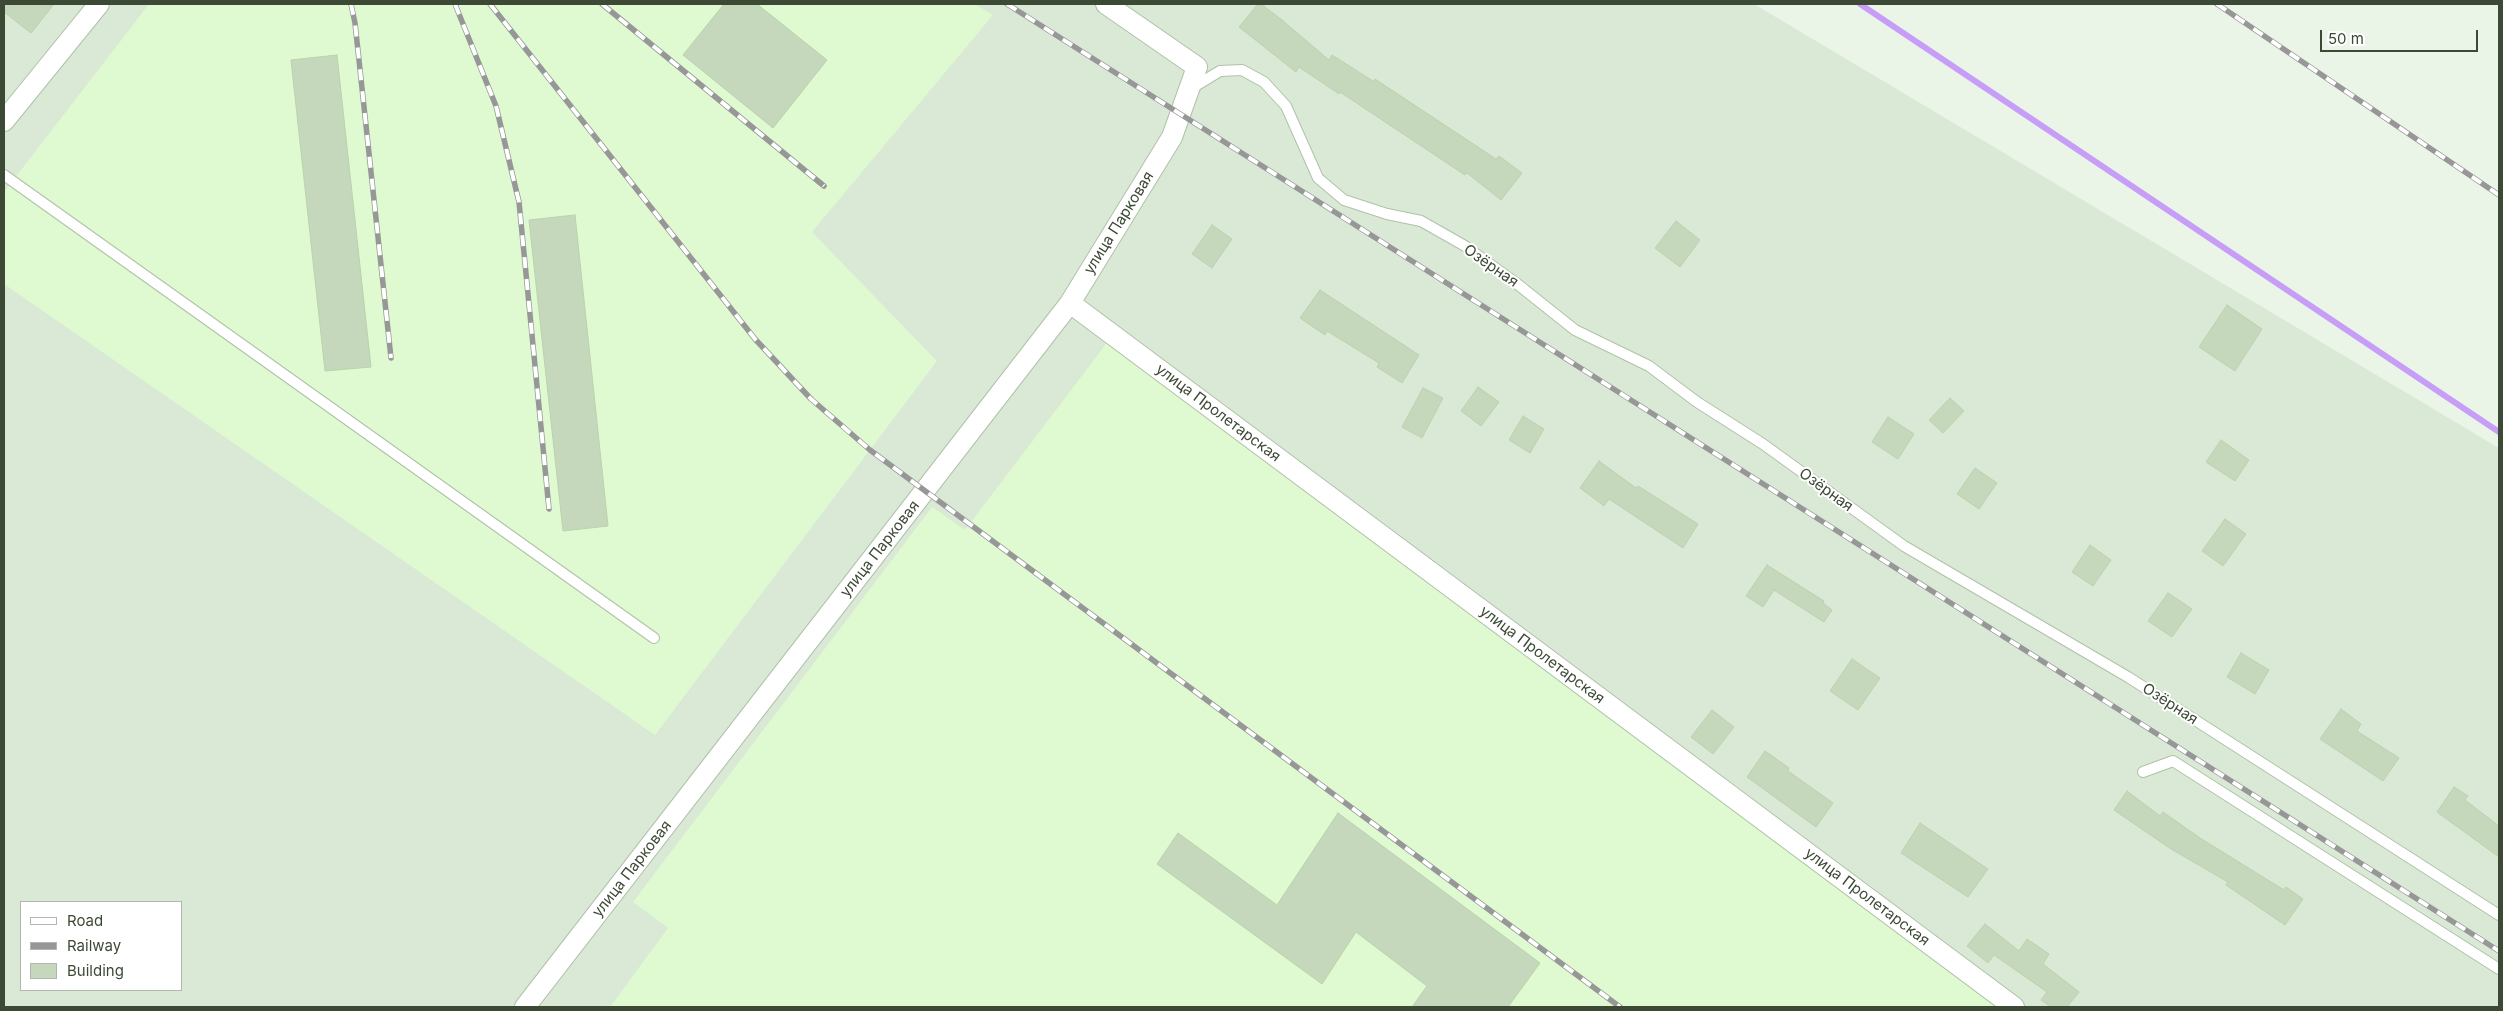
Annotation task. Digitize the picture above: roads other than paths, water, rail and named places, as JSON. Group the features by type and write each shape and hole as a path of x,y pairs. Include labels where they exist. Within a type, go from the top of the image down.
{"street":[{"path":"4,120 99,4"},
{"name":"улица Парковая","path":"525,1007 1070,303 1172,137 1197,67 1106,4"},
{"name":"улица Пролетарская","path":"1070,303 2014,1007"}],"lane":[{"name":"Озёрная","path":"1189,90 1220,72 1242,70 1264,82 1286,106 1318,178 1344,200 1387,214 1421,221 1465,246 1516,283 1575,330 1650,366 1697,402 1762,444 1904,546 2128,678 2499,915"},
{"path":"4,175 654,638"},
{"path":"2143,772 2173,761 2499,969"}],"waterway":[{"path":"1860,4 2499,432"}],"railway":[{"path":"351,4 355,23 391,358"},
{"path":"455,4 496,106 519,202 549,509"},
{"path":"490,4 755,339 811,399 870,450 1620,1007"},
{"path":"602,4 824,186"},
{"path":"1007,4 2499,951"},
{"path":"2217,4 2499,195"}]}
